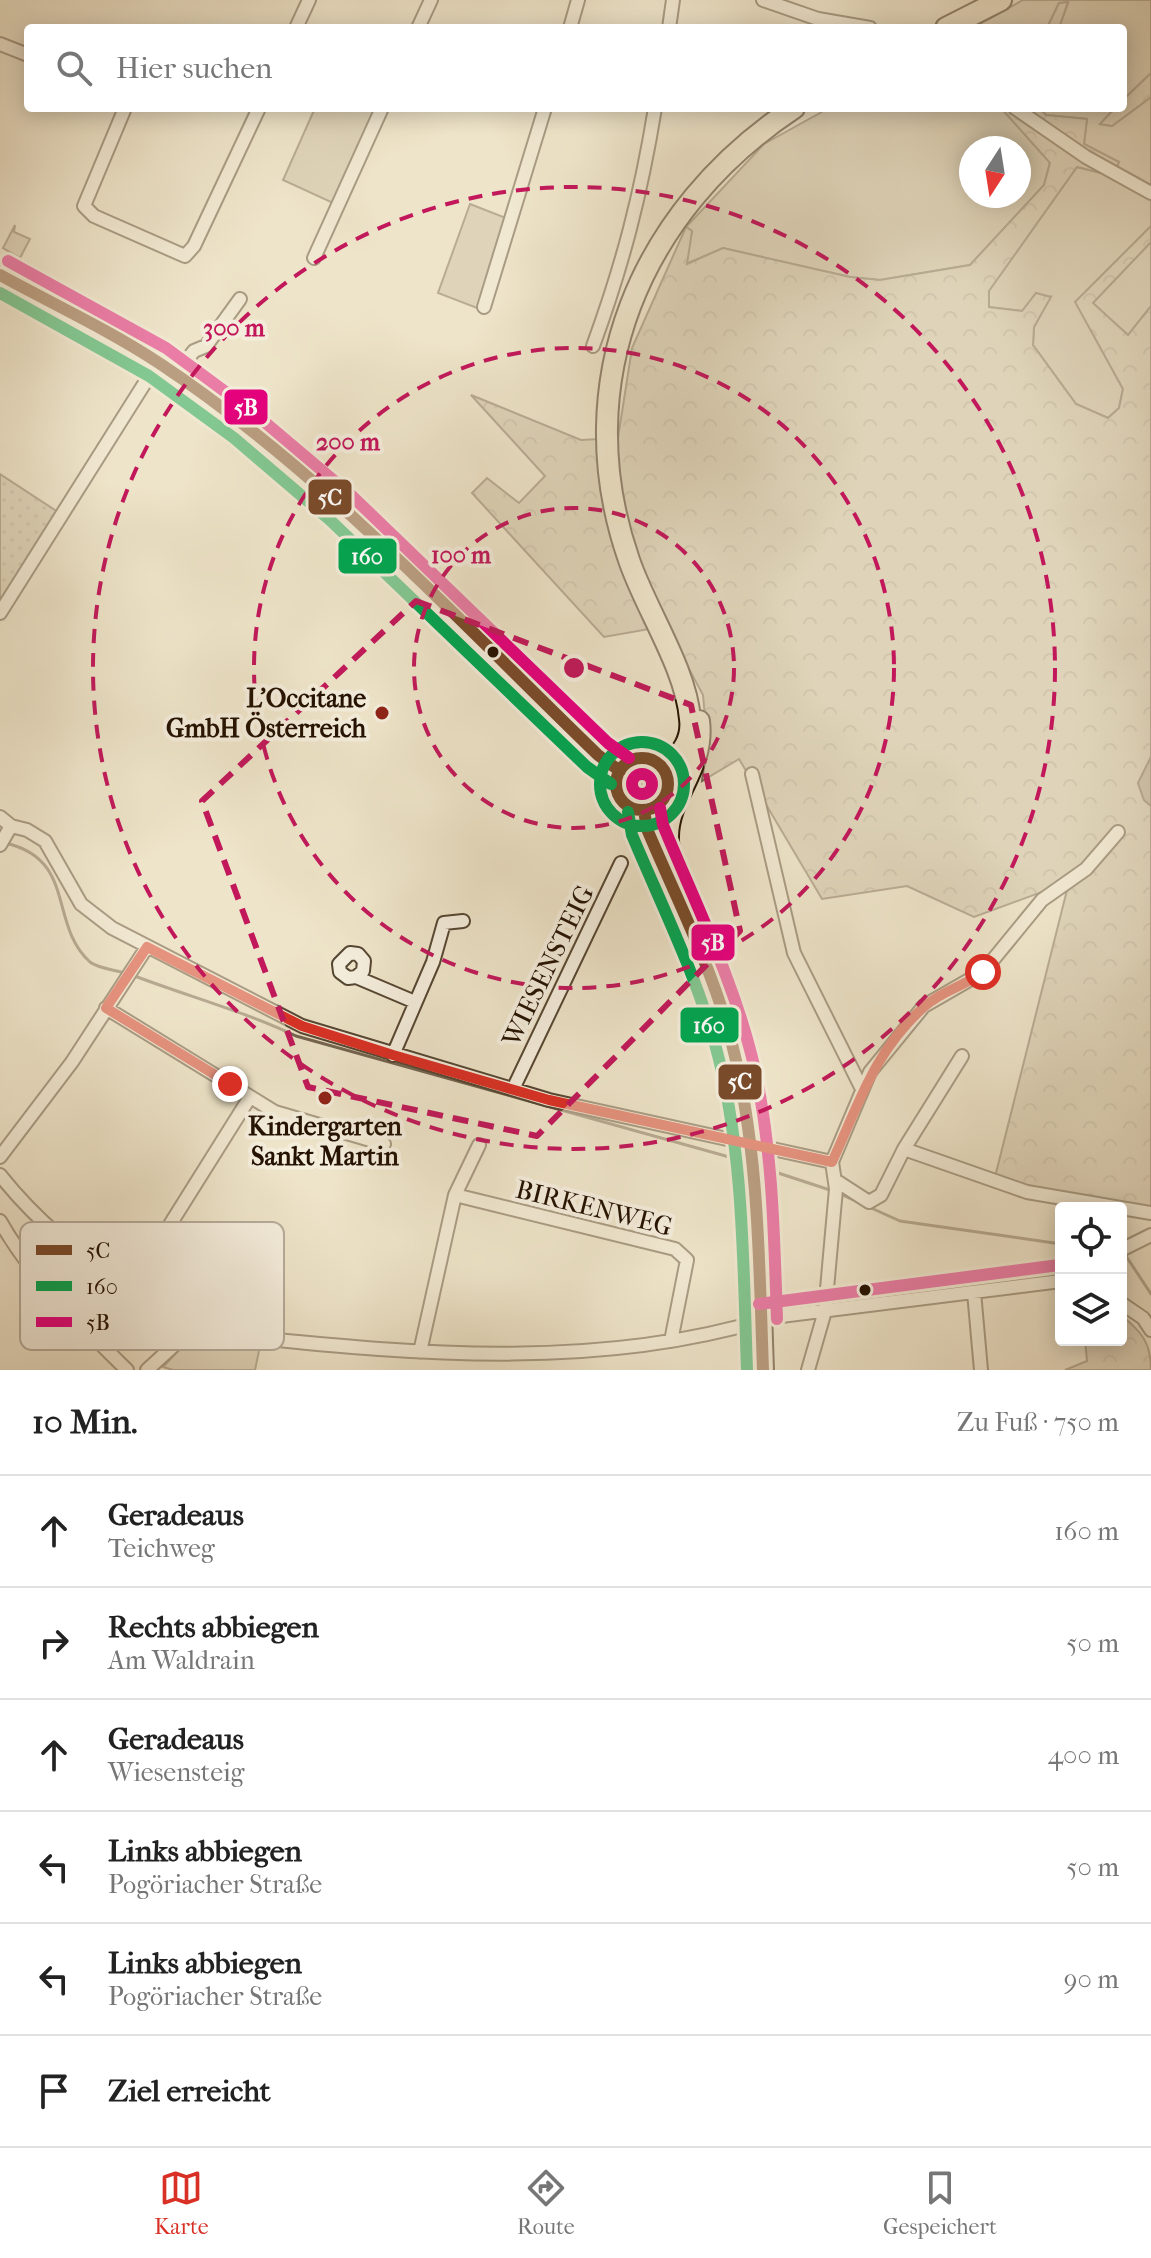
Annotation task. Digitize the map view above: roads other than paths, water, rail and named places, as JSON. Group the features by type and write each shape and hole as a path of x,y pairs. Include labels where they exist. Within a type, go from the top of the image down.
{"main road":[{"path":"954,24 1001,0"},
{"path":"665,771 682,754 689,737 691,720 680,680 649,610 617,521 606,461 608,387 622,327 644,273 685,208 739,150 789,112"},
{"path":"0,275 158,362 296,468 598,755 620,771"},
{"path":"680,680 689,682 696,698 701,741 668,837 682,892 681,905"},
{"path":"644,758 653,760 665,771 666,794 658,805 644,810 631,807 622,800 617,787 620,771 631,761 644,758"},
{"path":"644,810 647,829 681,905 731,1042 750,1145 763,1370"}],"street":[{"path":"298,24 309,0"},
{"path":"420,24 431,0"},
{"path":"571,24 578,0"},
{"path":"670,24 673,0"},
{"path":"763,0 818,19 847,24"},
{"path":"0,44 24,53"},
{"path":"123,112 84,206 94,216 185,256 194,246 257,112"},
{"path":"314,258 380,112"},
{"path":"484,307 544,112"},
{"path":"593,346 621,270 637,211 654,112"},
{"path":"1021,112 1086,157 1151,193"},
{"path":"175,375 194,351 206,346 240,299"},
{"path":"0,613 158,362"},
{"path":"752,774 794,953 862,1089"},
{"name":"WIESENSTEIG","path":"0,817 6,836 27,830 45,841 81,904 112,928 302,1026 564,1104 832,1162"},
{"path":"808,1370 825,1311 835,1189 832,1162 870,1072 924,1006 983,972 1042,900 1086,869 1118,832"},
{"name":"WIESENSTEIG","path":"514,1087 621,863"},
{"path":"393,1055 433,962 444,923 463,921"},
{"path":"0,1157 72,1062 147,947"},
{"path":"356,977 415,1002"},
{"path":"106,1008 275,1112 384,1144"},
{"path":"835,1189 869,1202 881,1195 904,1149 962,1056"},
{"path":"172,1222 250,1097"},
{"path":"420,1352 455,1195 479,1145"},
{"path":"904,1149 1027,1192 1151,1213"},
{"path":"0,1175 40,1222"},
{"name":"BIRKENWEG","path":"455,1195 675,1249 687,1260 671,1341"},
{"path":"0,1221 20,1250"},
{"path":"1127,1247 1151,1235"},
{"path":"284,1340 420,1352 573,1353 671,1341 740,1328 761,1320 1055,1282"},
{"path":"974,1292 981,1370"},
{"path":"1127,1307 1143,1318 1151,1330"},
{"path":"106,1350 127,1370"},
{"path":"147,1370 169,1350"}],"waterway":[{"path":"5,843 28,851 43,863 59,894 77,947 90,962 125,973"},
{"path":"132,975 296,1036 740,1160"},
{"path":"766,1169 833,1191"},
{"path":"840,1194 900,1221 1055,1243"},
{"path":"1127,1258 1151,1294"}],"place":[{"name":"L'Occitane GmbH Österreich","path":"382,713"},
{"name":"Kindergarten Sankt Martin","path":"325,1098"}]}
